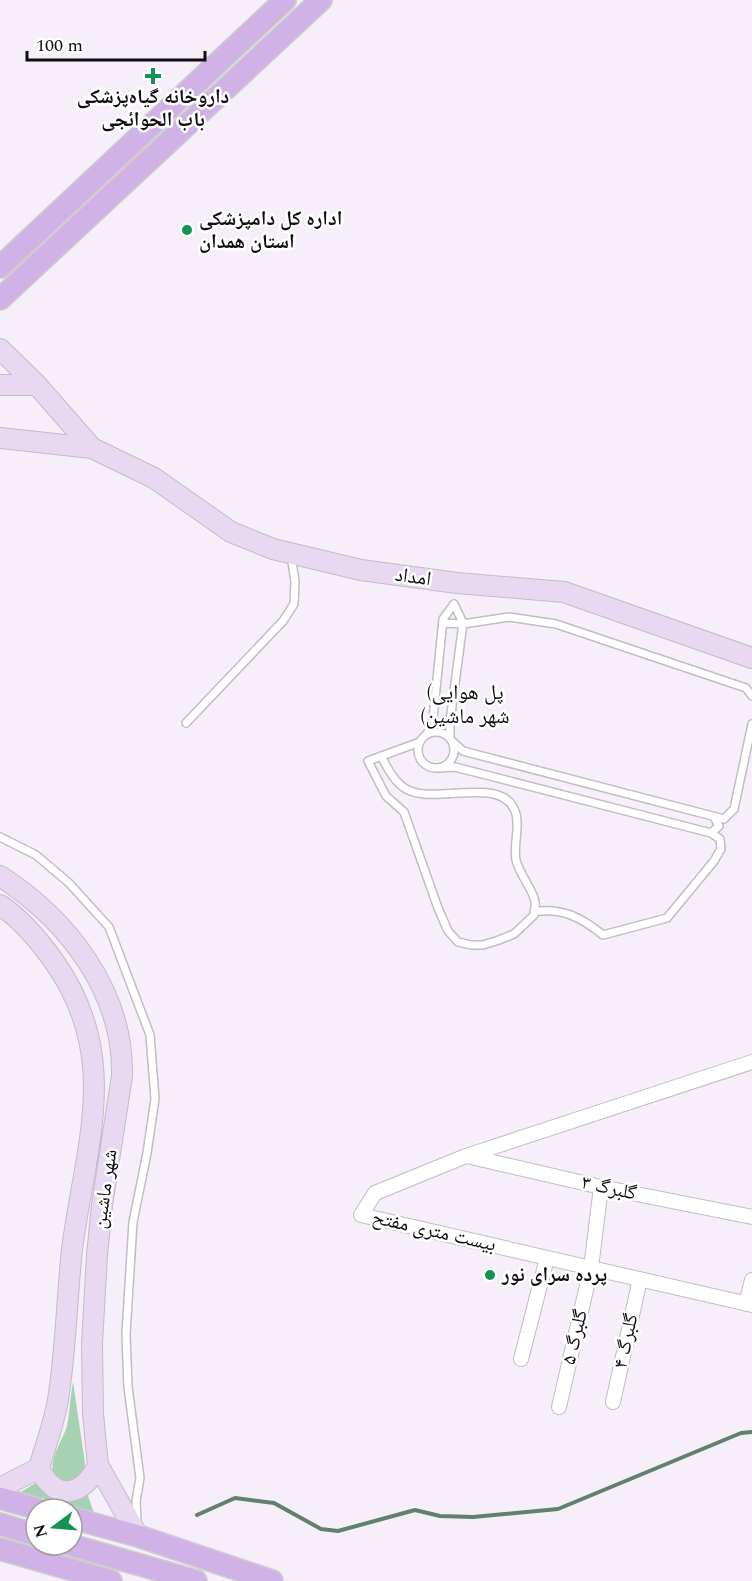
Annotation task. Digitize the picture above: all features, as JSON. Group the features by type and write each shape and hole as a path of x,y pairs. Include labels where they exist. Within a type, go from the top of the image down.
{"main road":[{"path":"0,299 321,0"},
{"path":"1,265 276,3 293,26"},
{"path":"0,1498 24,1505"},
{"path":"84,1521 138,1536 272,1581"},
{"path":"0,1524 24,1531"},
{"path":"0,1549 111,1581"},
{"path":"84,1549 196,1581"}],"street":[{"path":"0,349 37,385 92,448"},
{"path":"0,385 37,385"},
{"path":"0,438 92,448"},
{"name":"امداد","path":"92,448 154,478 231,531 273,549 361,570 457,583 564,592 752,658"},
{"name":"شهر ماشین","path":"0,876 25,892 50,915 89,962 114,1014 120,1039 122,1076 102,1205 96,1266 92,1344 93,1402 98,1465 138,1536"},
{"name":"شهر ماشین","path":"0,905 26,926 68,980 82,1011 90,1039 94,1066 93,1118 73,1247 59,1396 39,1468"},
{"path":"466,1156 752,1062"},
{"name":"گلبرگ ۳","path":"466,1156 601,1187 752,1217"},
{"name":"بیست متری مفتح","path":"466,1156 375,1193 361,1215 749,1305"},
{"name":"گلبرگ ۵","path":"559,1407 591,1268 601,1187"},
{"path":"521,1359 547,1258"},
{"name":"گلبرگ ۴","path":"613,1402 640,1279"},
{"path":"749,1305 752,1280"},
{"path":"0,1488 39,1468 44,1479 53,1488 64,1491 84,1487 98,1465"}],"lane":[{"path":"186,723 283,621 294,604 295,581 290,553"},
{"path":"381,756 392,774 406,789 422,794 444,796 482,792 500,796 510,804 516,814 517,836 514,852 517,866 536,900 534,915 514,934 483,945 471,945 458,942 448,931 404,812 386,796 368,761 381,756 420,742 428,734 433,719 443,619 454,604 457,583"},
{"path":"439,768 453,758 454,746 451,739 450,721 463,624 454,604"},
{"path":"443,623 463,624 509,617 556,624 746,688 752,696"},
{"path":"428,734 440,732 463,751 724,819 734,809 752,724"},
{"path":"420,742 418,753 428,766 455,767 711,833 720,839 721,849 714,861 667,918 603,935 581,918 548,909 534,912"},
{"path":"711,833 718,826 714,817"},
{"path":"0,837 36,855 69,883 109,927 150,1035 155,1099 133,1222 126,1334 128,1387 140,1478 136,1501 138,1536"}],"green space":[{"path":"73,1382 85,1463 80,1479 66,1483 53,1473 53,1461 67,1426"},
{"path":"37,1482 41,1490 50,1497 24,1497 16,1495"},
{"path":"87,1493 96,1519 84,1515 84,1497 75,1497"}],"waterway":[{"path":"197,1515 235,1498 274,1503 321,1529 338,1531 415,1510 440,1516 473,1517 558,1509 741,1433 752,1432"}],"place":[{"name":"داروخانه گیاه‌پزشکی باب الحوائجی","path":"153,76"},
{"name":"اداره کل دامپزشکی استان همدان","path":"187,230"},
{"name":"پرده سرای نور","path":"490,1275"}],"district":[{"name":"(پل هوایی (شهر ماشین","path":"465,705"}]}
